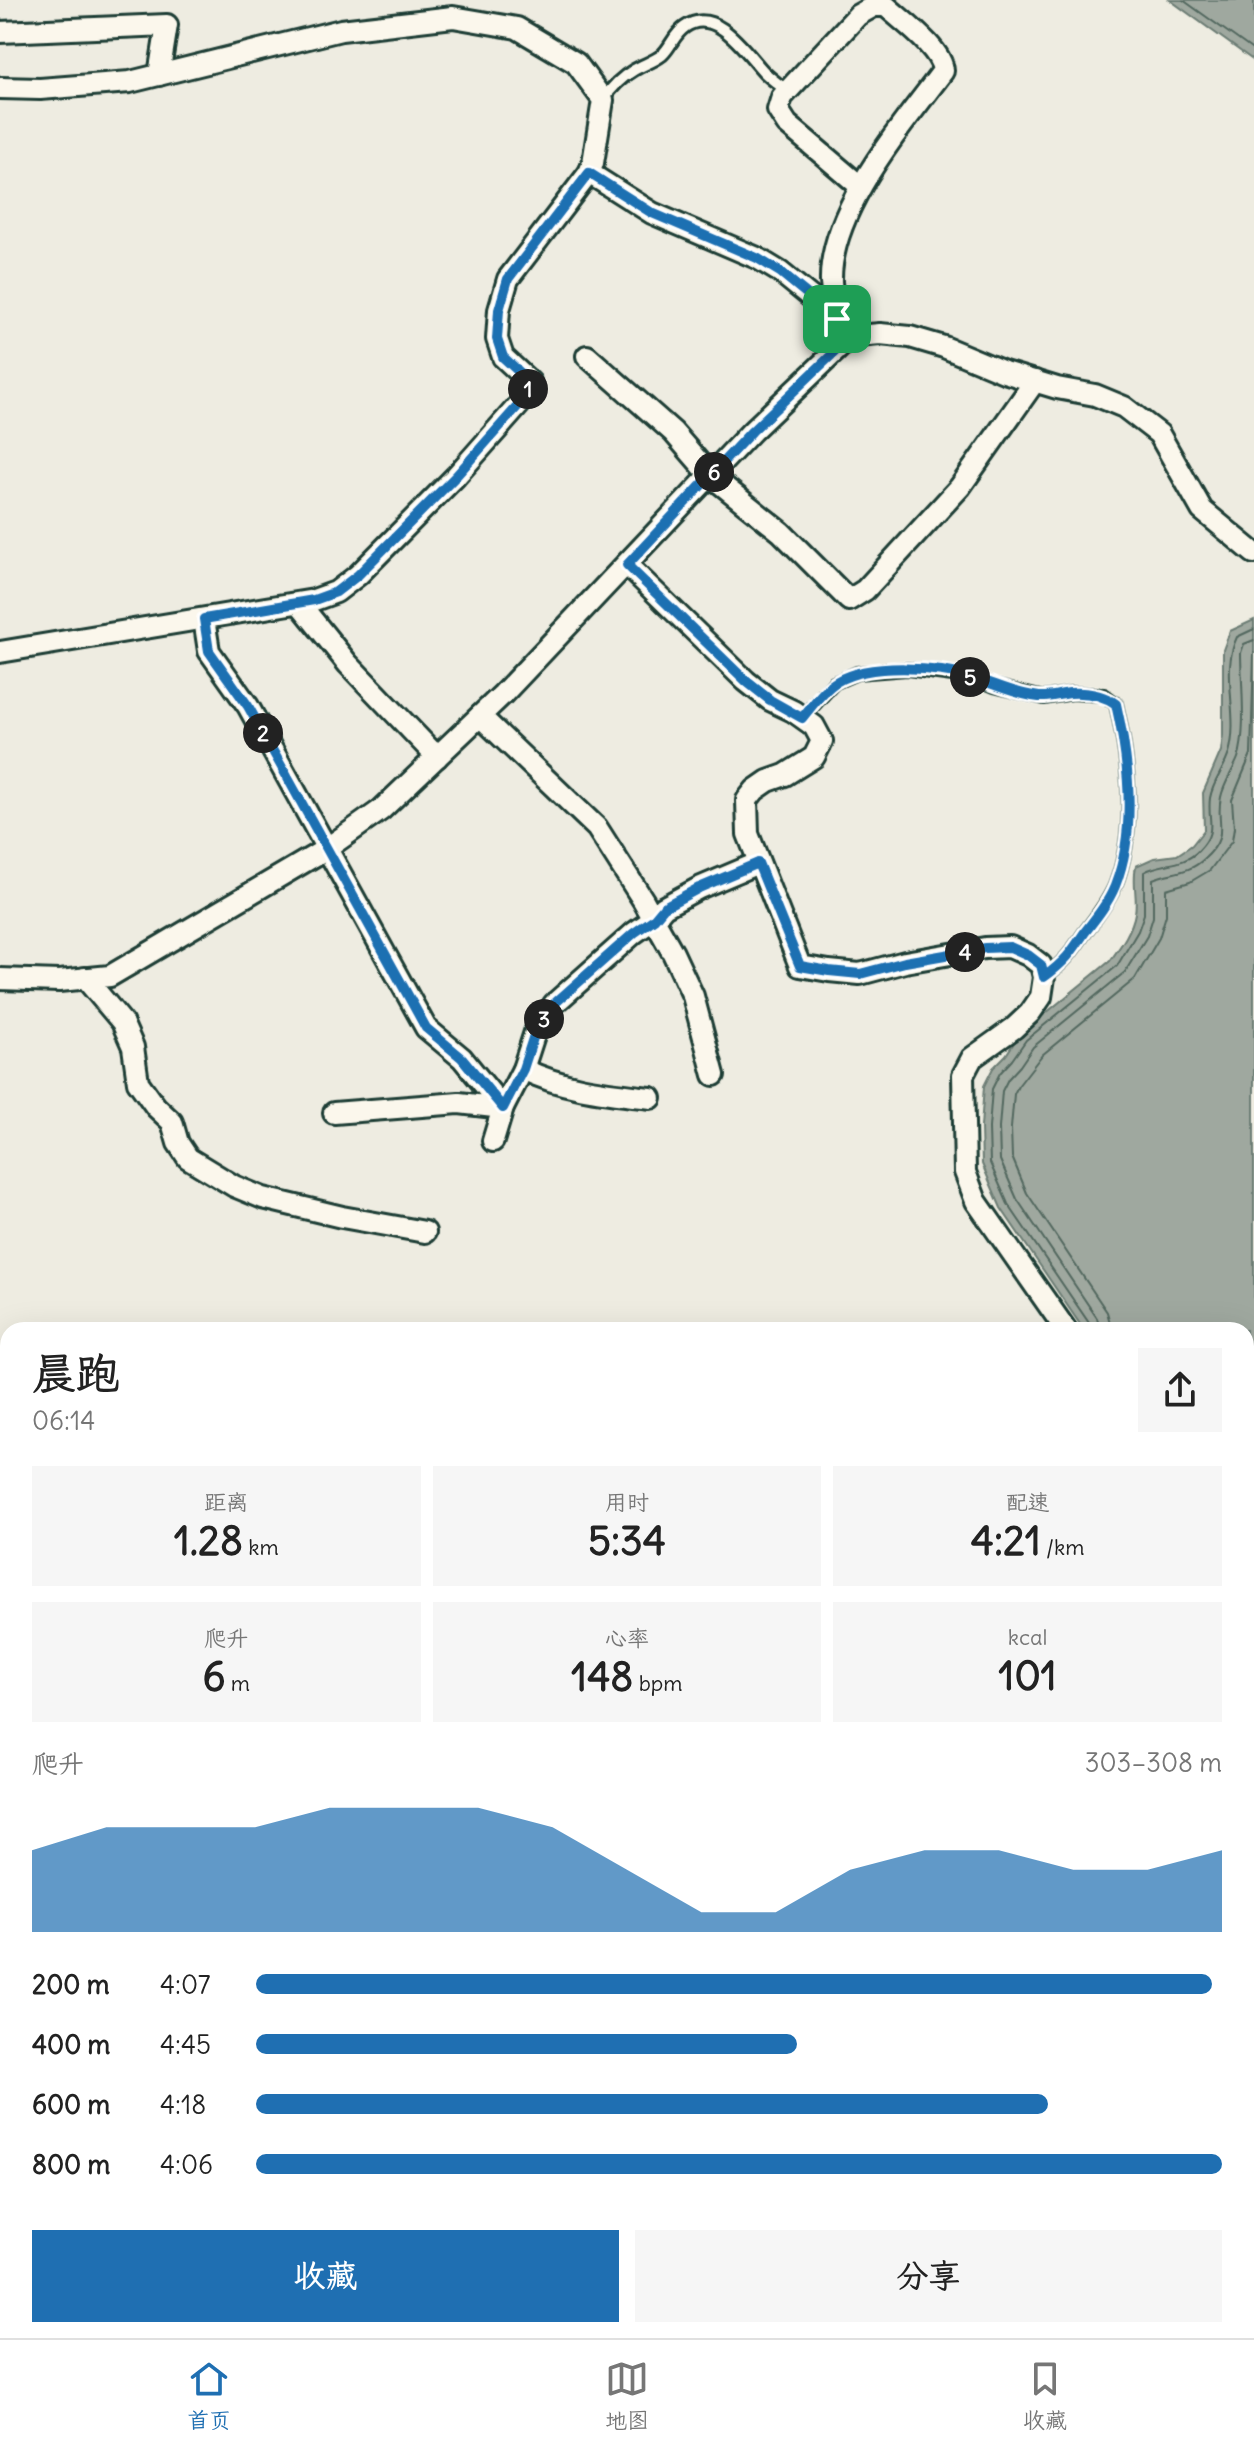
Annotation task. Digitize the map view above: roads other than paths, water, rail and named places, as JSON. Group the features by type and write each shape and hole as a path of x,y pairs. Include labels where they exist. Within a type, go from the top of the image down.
{"street":[{"path":"837,319 831,281 838,239 861,187 943,71 942,62 930,47 886,6 874,6 858,15 782,97 778,110 787,124 861,187"},
{"path":"0,88 40,89 130,82 341,30 453,17 517,28 576,63 603,100 589,173 508,279 499,310 497,339 503,357 530,382 525,398 456,476 358,575 336,592 299,603 0,652"},
{"path":"0,32 167,25 159,75"},
{"path":"589,173 652,213 757,258 780,272 858,336"},
{"path":"0,979 59,981 110,976 326,849 381,810 480,716 821,364 858,336 880,334 910,337 944,347 1004,372 1095,395 1124,407 1159,434 1202,510 1254,553"},
{"path":"587,356 673,432 711,476 781,532 849,600 865,590 960,487 1035,381"},
{"path":"627,565 746,681 770,700 814,726 822,741 814,757 785,775 768,781 747,800 748,834 800,966 860,974 905,962 985,948 1010,947 1041,965 1044,977 1041,997 1030,1013 993,1045 972,1058 963,1075 965,1172 976,1201 1060,1322"},
{"path":"299,603 348,664 437,757"},
{"path":"204,619 209,651 248,706 426,1028 462,1058 503,1108"},
{"path":"480,716 597,828 654,919 693,996 714,1075"},
{"path":"493,1141 503,1108 523,1069 535,1032 554,1004 664,907 758,863"},
{"path":"85,978 122,1022 133,1047 138,1082 156,1107 172,1122 178,1143 188,1158 234,1186 263,1198 425,1232"},
{"path":"523,1069 543,1079 580,1089 651,1098"},
{"path":"334,1113 459,1103 503,1108"}],"lane":[{"path":"603,100 610,89 634,70 654,61 666,51 687,25 705,22 738,40 764,73 788,92"},
{"path":"802,718 834,683 857,673 893,669 937,671 975,678 1006,690 1044,698 1072,693 1104,695 1116,704 1128,793 1127,833 1118,875 1102,909 1066,961 1044,977"}],"water":[{"path":"1170,0 1254,0 1254,61"},
{"path":"1254,620 1254,1322 1079,1322 1001,1208 982,1164 984,1086 993,1068 1019,1035 1110,961 1125,938 1135,913 1136,866 1154,858 1177,855 1192,845 1204,830 1203,793 1221,751 1223,650 1230,631"}]}
